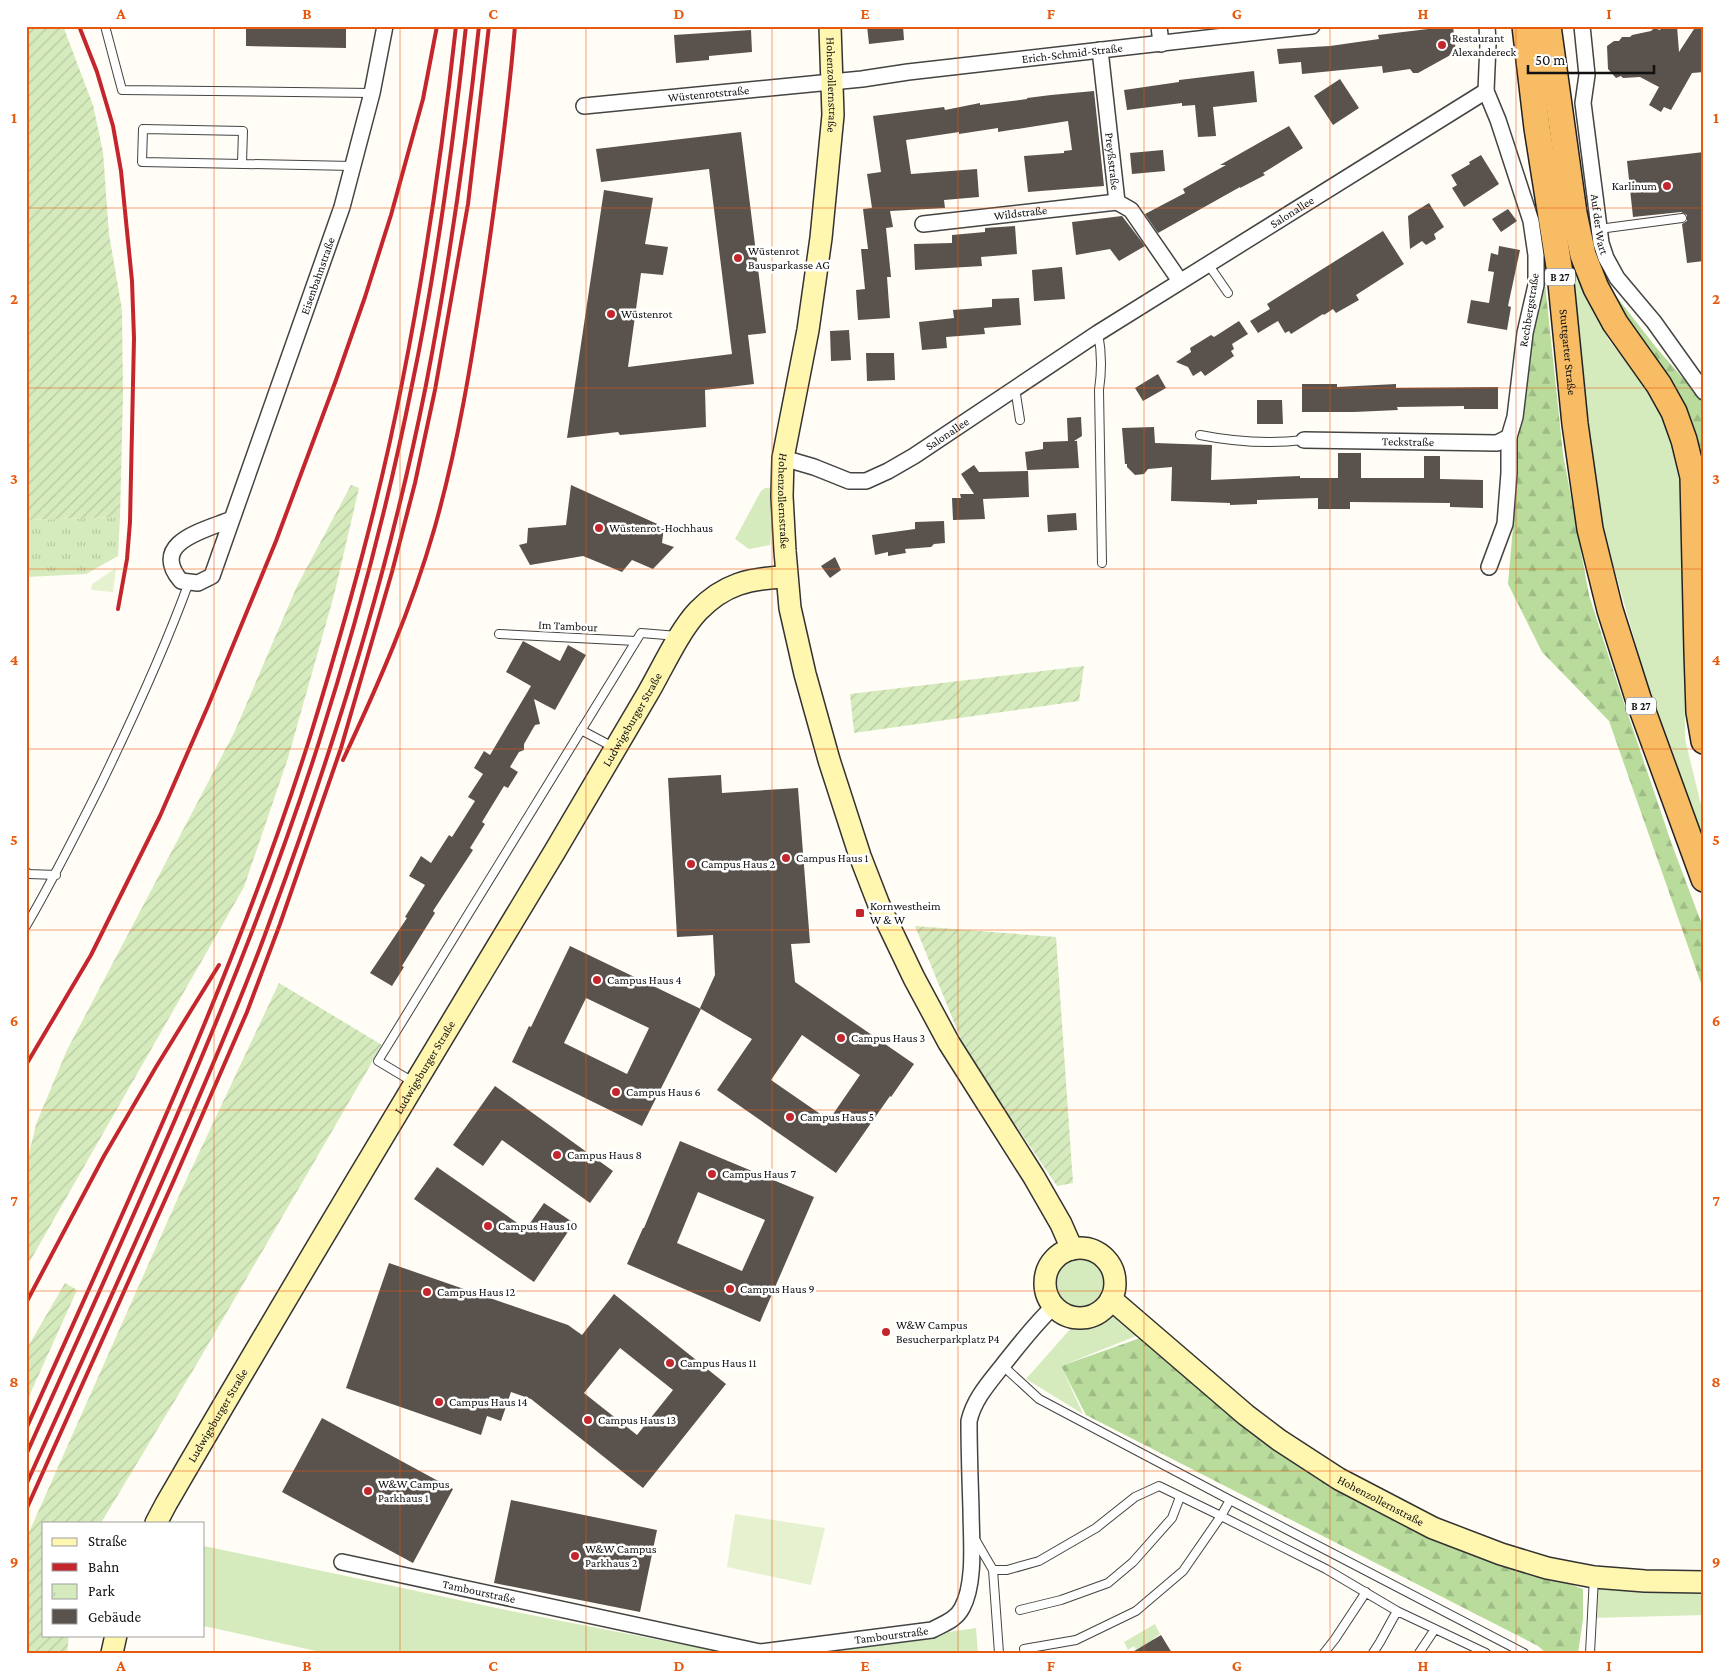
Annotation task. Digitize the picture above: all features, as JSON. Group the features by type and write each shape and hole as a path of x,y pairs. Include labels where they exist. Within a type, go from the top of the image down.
{"highway":[{"name":"Stuttgarter Straße","path":"1525,26 1539,138 1560,273 1575,424 1590,529 1610,610 1632,680 1704,879"},
{"name":"B 27","path":"1548,26 1570,186 1583,254 1596,288 1615,323 1659,385 1674,412 1684,440 1693,477 1699,712 1704,741"}],"main road":[{"name":"Hohenzollernstraße","path":"830,26 833,115 821,238 808,330 784,451 782,496 786,577 790,608 805,674 827,750 860,856 879,905 914,978 949,1043 1034,1176 1061,1224 1072,1249"},
{"name":"Ludwigsburger Straße","path":"157,1522 262,1338 616,749 680,636 696,613 712,598 733,585 786,577"},
{"path":"1083,1248 1094,1251 1104,1257 1111,1266 1115,1277 1115,1288 1111,1299 1100,1312 1084,1318 1072,1318 1062,1314 1046,1296 1044,1284 1046,1272 1052,1261 1061,1253 1083,1248"},
{"name":"Hohenzollernstraße","path":"1111,1299 1246,1415 1279,1440 1339,1479 1433,1528 1501,1554 1547,1568 1594,1577 1646,1581 1704,1582"},
{"path":"112,1653 116,1636"}],"street":[{"name":"Eisenbahnstraße","path":"189,582 198,583 212,576 342,207 372,92 385,26"},
{"path":"1159,26 1161,44"},
{"name":"Erich-Schmid-Straße","path":"833,82 1161,44 1258,29 1312,26"},
{"name":"Rechbergstraße","path":"1487,26 1486,91 1498,120 1531,221 1536,255 1536,285 1525,333 1516,416 1509,437 1509,473 1505,524 1489,567"},
{"name":"Auf der Wart","path":"1582,26 1587,75 1583,103 1601,243 1606,258 1617,278 1654,322 1704,392"},
{"name":"Preyßstraße","path":"1100,50 1117,202 1131,210 1180,281"},
{"name":"Wüstenrotstraße","path":"584,106 833,82"},
{"name":"Salonallee","path":"784,451 814,467 849,481 866,481 888,471 914,456 1098,333 1486,91"},
{"name":"Wildstraße","path":"923,224 1117,202"},
{"name":"Teckstraße","path":"1304,440 1497,443 1509,437"},
{"path":"189,582 181,581 173,571 171,558 174,548 186,536 232,519"},
{"name":"Tambourstraße","path":"342,1562 760,1652 932,1630 952,1620 961,1610 967,1598 970,1581 971,1533 969,1421 972,1408 1034,1325 1053,1306"}],"lane":[{"path":"105,26 122,90 372,92"},
{"path":"242,164 243,131 143,129 142,162 242,164 353,166"},
{"path":"1599,229 1682,218"},
{"path":"1208,264 1228,293"},
{"path":"1098,333 1102,350 1100,390 1102,563"},
{"path":"1015,388 1020,420"},
{"path":"1200,436 1232,441 1284,442 1304,440"},
{"path":"26,926 56,875 132,720 170,634 189,582"},
{"path":"415,1083 378,1061 641,633 680,636"},
{"name":"Im Tambour","path":"499,634 636,641"},
{"path":"581,730 616,749"},
{"path":"26,872 29,874 56,875"},
{"path":"1002,1366 1039,1399 1524,1653"},
{"path":"993,1570 1007,1570 1038,1561 1096,1528 1135,1497 1159,1486 1221,1516 1366,1592 1396,1611 1436,1629 1476,1651 1486,1653"},
{"path":"1020,1610 1061,1600 1108,1583 1133,1562 1172,1518 1180,1496"},
{"path":"1024,1650 1076,1640 1136,1611 1183,1571 1230,1500"},
{"path":"971,1533 993,1570 999,1653"},
{"path":"1590,1653 1594,1577"},
{"path":"1324,1653 1366,1592"},
{"path":"1373,1653 1396,1611"},
{"path":"1419,1653 1436,1629"}],"green space":[{"path":"26,26 63,26 93,105 103,152 109,234 122,310 123,394 120,517 26,520"},
{"path":"1566,247 1608,339 1639,377 1666,419 1680,484 1684,582 1685,739 1704,817 1704,848 1651,697 1602,526"},
{"path":"1544,274 1563,454 1589,595 1671,842 1704,930 1704,992 1609,721 1542,652 1508,584 1518,470 1518,435 1530,343"},
{"path":"1601,277 1655,346 1700,398 1704,409 1704,473"},
{"path":"351,485 359,488 334,595 288,758 244,887 30,1261 26,1259 26,1167 36,1124 67,1050 234,733 297,586"},
{"path":"765,488 772,489 770,545 749,549 735,539 761,491"},
{"path":"120,517 118,556 86,574 26,577 26,520"},
{"path":"116,568 113,592 91,590 92,584"},
{"path":"1084,666 1079,701 854,733 850,694"},
{"path":"915,926 1056,937 1073,1183 1057,1186 967,1054"},
{"path":"279,983 382,1045 195,1367 102,1522 42,1522 42,1636 69,1636 67,1653 26,1653 26,1539 181,1191"},
{"path":"1081,1259 1090,1261 1098,1266 1103,1274 1105,1283 1103,1292 1098,1300 1090,1305 1081,1307 1072,1305 1064,1300 1059,1292 1057,1283 1059,1274 1064,1266 1072,1261"},
{"path":"65,1283 77,1290 26,1403 26,1350"},
{"path":"1119,1315 1141,1334 1061,1366 1083,1414 1026,1379 1072,1327"},
{"path":"1143,1337 1287,1456 1376,1512 1583,1589 1583,1619 1578,1653 1546,1653 1538,1646 1086,1415 1061,1366"},
{"path":"735,1514 825,1528 811,1585 727,1567"},
{"path":"205,1546 506,1610 726,1653 325,1653 205,1626"},
{"path":"1594,1577 1704,1582 1704,1615 1592,1618"},
{"path":"1155,1624 1160,1634 1153,1639 1154,1641 1141,1649 1140,1647 1136,1650 1134,1646 1128,1650 1124,1642"},
{"path":"976,1628 978,1653 806,1653"}],"building":[{"path":"246,26 346,26 346,48 246,46"},
{"path":"867,26 903,26 904,40 869,44"},
{"path":"1453,26 1456,52 1418,73 1413,73 1410,69 1383,73 1382,66 1302,74 1301,62 1279,64 1277,49 1330,46 1379,39 1378,35"},
{"path":"1663,26 1677,26 1679,52 1696,26 1704,26 1704,72 1692,73 1671,110 1664,107 1661,112 1649,105 1659,87 1640,77 1623,78 1621,76 1616,78 1608,69 1607,46 1614,41 1619,41 1622,37 1630,37 1651,31 1654,28 1660,30"},
{"path":"751,30 752,52 709,56 709,60 676,63 674,35"},
{"path":"1254,71 1257,102 1213,107 1216,136 1198,137 1195,105 1182,106 1182,103 1127,110 1124,90 1179,82 1179,80"},
{"path":"1340,79 1359,108 1333,125 1314,96"},
{"path":"1094,91 1104,186 1028,192 1024,156 1064,153 1064,151 1072,150 1068,121 998,132 998,128 906,140 911,174 977,169 979,197 944,200 945,208 890,211 893,227 886,228 891,277 887,277 890,318 858,320 856,290 865,289 861,249 868,249 863,209 872,208 867,174 881,172 873,116 944,107 945,110 980,103 980,105"},
{"path":"1289,126 1303,148 1263,173 1265,175 1158,233 1145,214 1185,193 1183,189 1226,165 1220,165"},
{"name":"Wüstenrot","path":"741,132 766,333 748,335 754,384 705,390 706,427 620,435 618,432 567,438 604,190 653,198 645,244 668,247 663,275 641,273 628,367 732,354 709,169 601,182 596,149"},
{"path":"1163,150 1165,171 1132,174 1130,153"},
{"name":"Karlinum","path":"1704,152 1704,261 1687,263 1682,224 1687,221 1687,215 1681,212 1633,217 1627,161"},
{"path":"1481,155 1499,184 1464,207 1452,188 1457,185 1451,175"},
{"path":"1429,203 1444,227 1434,234 1436,239 1426,245 1422,241 1410,249 1408,216"},
{"path":"1508,209 1517,221 1501,232 1492,219"},
{"path":"1122,216 1145,246 1119,261 1110,249 1076,255 1072,222"},
{"path":"1015,226 1017,254 981,257 982,266 915,270 914,244 952,243 952,235 985,232 985,228"},
{"path":"1383,231 1404,264 1356,295 1359,300 1336,313 1333,309 1291,334 1289,331 1285,333 1278,321 1258,333 1250,321 1270,309 1267,304"},
{"path":"1499,246 1520,250 1508,306 1511,307 1507,330 1467,323 1471,300 1489,303 1494,272 1488,271 1491,253 1498,255"},
{"path":"1062,267 1065,299 1034,301 1032,270"},
{"path":"1019,298 1021,325 984,328 985,334 946,337 947,348 922,350 919,322 954,318 953,310 992,307 992,299"},
{"path":"1239,321 1248,334 1232,344 1234,349 1231,351 1234,356 1205,376 1201,371 1193,376 1188,367 1176,362 1191,352 1190,348 1211,335 1214,337"},
{"path":"849,330 851,360 831,361 830,331"},
{"path":"866,353 894,353 895,380 867,381"},
{"path":"1158,374 1166,388 1143,401 1135,388"},
{"path":"1302,384 1337,384 1337,387 1396,384 1396,388 1498,387 1498,409 1464,409 1464,406 1397,407 1398,410 1302,412"},
{"path":"1257,400 1282,400 1283,424 1257,424"},
{"path":"1081,417 1082,436 1074,441 1077,441 1079,468 1027,470 1025,452 1043,449 1043,442 1068,441 1067,418"},
{"path":"1154,427 1155,443 1212,445 1211,480 1300,476 1300,478 1338,478 1338,453 1361,453 1361,478 1424,478 1424,456 1440,456 1440,479 1483,480 1483,508 1450,507 1450,503 1350,502 1350,509 1318,509 1318,498 1257,500 1257,504 1230,505 1230,503 1171,501 1172,467 1148,469 1144,474 1135,475 1125,464 1122,428"},
{"path":"974,465 979,472 1028,471 1029,497 983,499 985,519 953,520 952,498 961,498 960,494 974,494 961,474"},
{"name":"Wüstenrot-Hochhaus","path":"571,485 664,527 662,543 674,547 653,569 632,560 622,572 583,556 530,565 519,545 527,543 528,528 566,525"},
{"path":"1076,513 1077,530 1048,532 1047,515"},
{"path":"944,521 945,543 934,544 931,547 905,549 906,553 888,556 888,552 875,555 872,535 915,529 915,522"},
{"path":"835,557 841,570 830,578 821,566"},
{"path":"523,641 560,661 568,645 586,655 555,710 534,699 540,724 535,725 524,744 524,750 519,752 510,767 518,772 508,788 504,786 482,822 485,824 470,848 473,850 433,911 435,913 402,966 404,967 392,986 370,973 407,918 405,917 425,885 409,876 421,856 431,863 449,835 452,837 475,801 468,797 483,774 474,768 484,751 490,755 531,686 506,672"},
{"path":"721,775 722,793 798,788 810,943 791,944 795,982 914,1064 836,1173 717,1090 752,1039 700,1008 715,975 713,935 677,937 668,778","holes":["802,1035 860,1075 829,1120 771,1080"]},
{"path":"570,946 701,1009 642,1126 512,1062","holes":["586,998 649,1028 627,1074 564,1043"]},
{"name":"Campus Haus 8","path":"495,1086 613,1171 590,1203 502,1140 483,1166 453,1145"},
{"path":"680,1141 814,1197 760,1322 627,1264","holes":["698,1192 765,1220 742,1271 677,1243"]},
{"name":"Campus Haus 10","path":"437,1167 526,1229 544,1203 574,1223 534,1282 414,1199"},
{"path":"389,1263 568,1325 582,1335 614,1294 726,1384 643,1488 531,1399 511,1392 501,1421 487,1416 481,1435 346,1388","holes":["620,1348 673,1390 637,1435 584,1393"]},
{"name":"W&W Campus Parkhaus 1","path":"322,1418 453,1489 413,1563 282,1492"},
{"name":"W&W Campus Parkhaus 2","path":"511,1500 657,1530 640,1612 494,1583"},
{"path":"1161,1635 1172,1653 1131,1653"}],"railway":[{"path":"79,26 97,72 113,126 121,171 132,281 134,338 130,522 127,559 118,609"},
{"path":"26,1065 91,955 160,816 276,541 336,380 391,215 423,99 437,26"},
{"path":"26,1429 141,1173 214,1000 280,826 310,737 361,559 394,423 440,159 456,26"},
{"path":"26,1455 144,1191 220,1013 288,833 333,698 382,520 421,340 444,206 466,26"},
{"path":"26,1485 150,1210 232,1019 295,853 339,721 396,520 426,385 456,206 479,26"},
{"path":"26,1510 247,1012 280,924 341,748 392,572 415,483 435,390 468,204 489,26"},
{"path":"343,760 404,618 425,560 443,498 469,370 485,272 502,149 515,26"},
{"path":"26,1303 104,1156 219,965"}],"place":[{"name":"Restaurant Alexandereck","path":"1442,45"},
{"name":"Karlinum","path":"1667,186"},
{"name":"Wüstenrot Bausparkasse AG","path":"738,258"},
{"name":"Wüstenrot","path":"611,314"},
{"name":"Wüstenrot-Hochhaus","path":"599,528"},
{"name":"Campus Haus 1","path":"786,858"},
{"name":"Campus Haus 2","path":"691,864"},
{"name":"Kornwestheim W & W","path":"860,913"},
{"name":"Campus Haus 4","path":"597,980"},
{"name":"Campus Haus 3","path":"841,1038"},
{"name":"Campus Haus 6","path":"616,1092"},
{"name":"Campus Haus 5","path":"790,1117"},
{"name":"Campus Haus 8","path":"557,1155"},
{"name":"Campus Haus 7","path":"712,1174"},
{"name":"Campus Haus 10","path":"488,1226"},
{"name":"Campus Haus 9","path":"730,1289"},
{"name":"Campus Haus 12","path":"427,1292"},
{"name":"W&W Campus Besucherparkplatz P4","path":"886,1332"},
{"name":"Campus Haus 11","path":"670,1363"},
{"name":"Campus Haus 14","path":"439,1402"},
{"name":"Campus Haus 13","path":"588,1420"},
{"name":"W&W Campus Parkhaus 1","path":"368,1491"},
{"name":"W&W Campus Parkhaus 2","path":"575,1556"}]}
